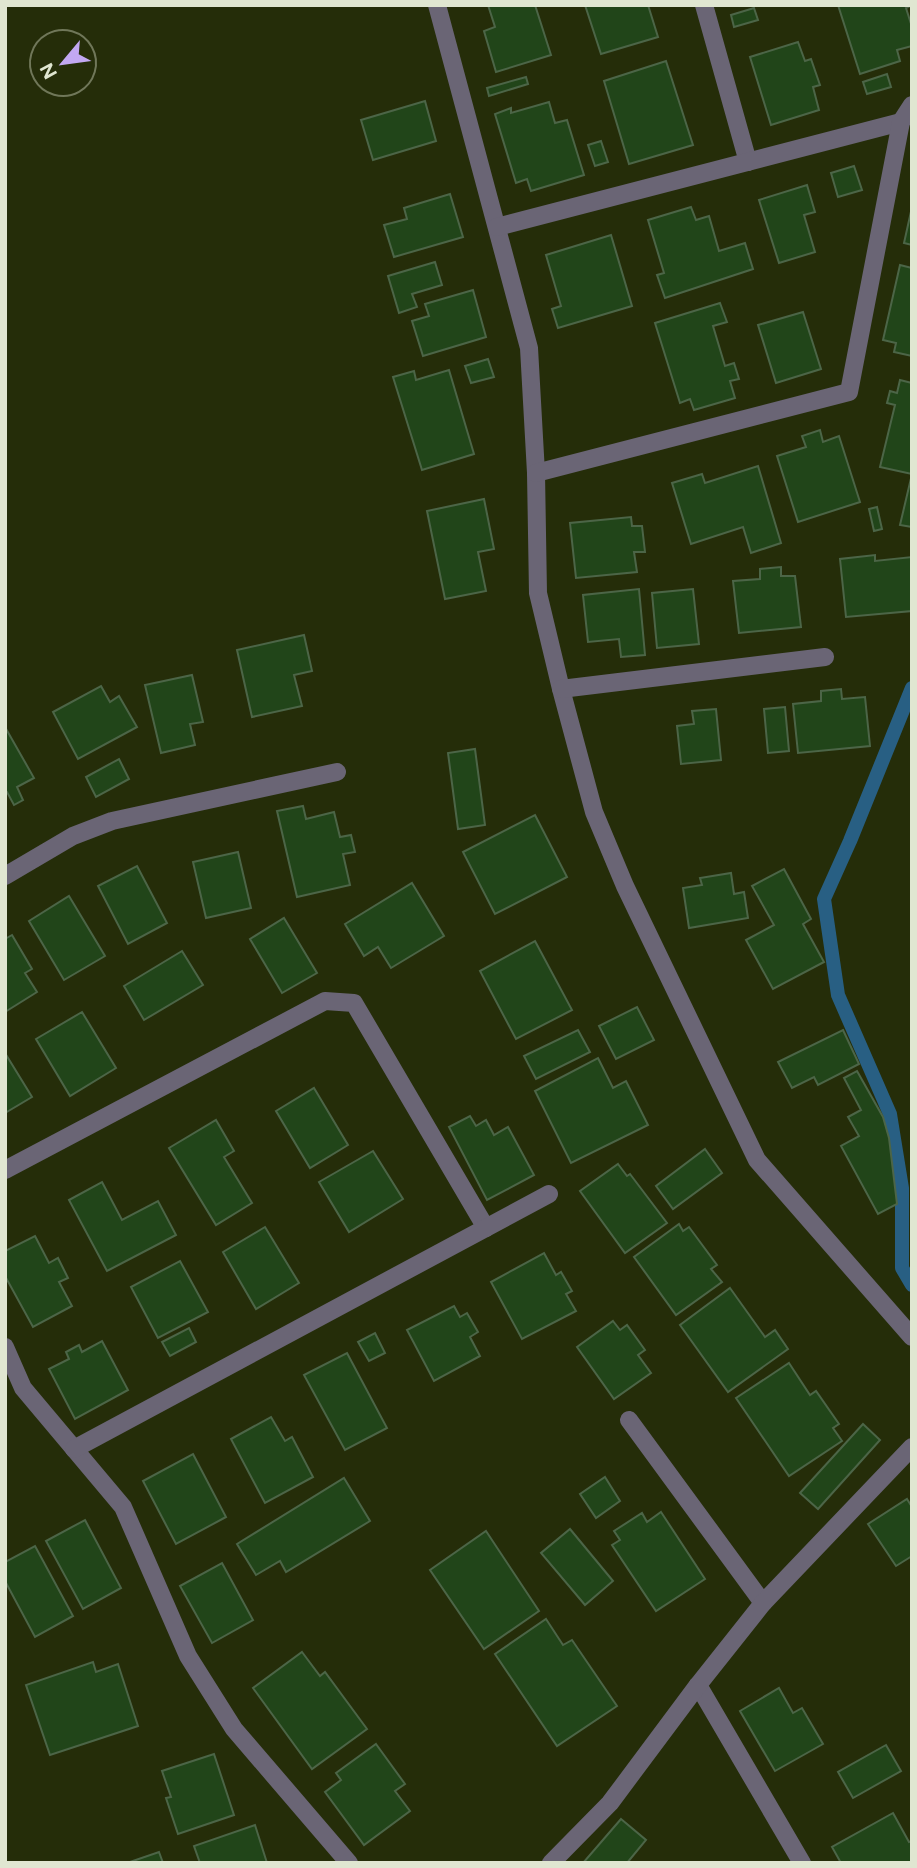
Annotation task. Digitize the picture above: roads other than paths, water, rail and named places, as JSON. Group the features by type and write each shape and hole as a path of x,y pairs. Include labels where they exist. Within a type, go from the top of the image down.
{"street":[{"path":"437,5 529,348 536,474 538,593 594,812 625,886 757,1160 912,1337"},
{"path":"704,5 748,162"},
{"path":"536,474 849,392 901,122 912,105"},
{"path":"497,227 901,122"},
{"path":"561,689 825,657"},
{"path":"5,876 73,836 112,821 337,772"},
{"path":"5,1170 325,1001 354,1003 486,1228"},
{"path":"75,1448 549,1194"},
{"path":"5,1347 23,1388 123,1507 188,1656 234,1729 349,1863"},
{"path":"629,1420 764,1603"},
{"path":"551,1863 610,1803 698,1685 764,1603 912,1447"},
{"path":"698,1685 802,1863"}],"waterway":[{"path":"912,688 824,899 838,995 890,1114 902,1188 902,1268 912,1285"}]}
